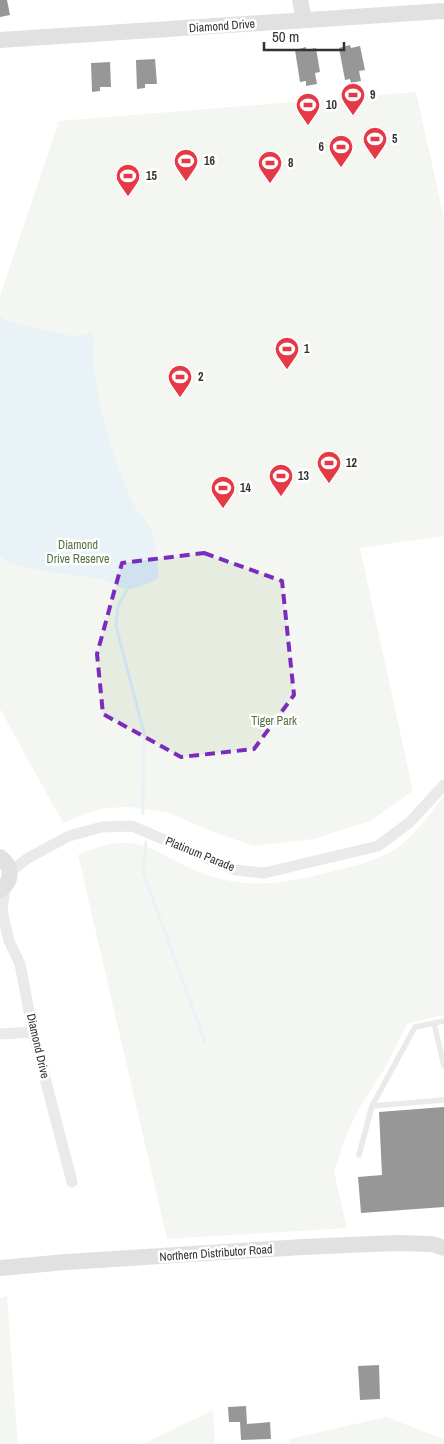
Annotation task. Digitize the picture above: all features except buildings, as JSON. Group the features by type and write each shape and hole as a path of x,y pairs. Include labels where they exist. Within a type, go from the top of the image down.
{"street":[{"path":"300,0 304,20"},
{"name":"Diamond Drive","path":"0,40 444,11"},
{"name":"Platinum Parade","path":"4,873 69,836 102,827 132,826 235,870 264,873 378,846 410,822 444,786"},
{"name":"Diamond Drive","path":"4,873 1,909 9,941 20,964 33,1032 72,1182"},
{"path":"0,1034 33,1032"},
{"name":"Northern Distributor Road","path":"0,1268 66,1262 332,1246 440,1243"}],"lane":[{"path":"359,1155 372,1106 414,1027 444,1021"},
{"path":"434,1023 444,1066"},
{"path":"372,1106 444,1100"}],"highlighted area":[{"path":"204,553 282,581 294,695 254,749 181,757 103,714 97,654 122,563"}],"green space":[{"path":"416,92 444,218 444,536 360,548 413,791 370,821 313,839 254,846 208,830 170,813 129,807 105,808 63,823 0,709 0,296 59,121"},
{"path":"444,796 444,1015 407,1024 383,1071 357,1112 344,1141 334,1172 347,1228 167,1239 78,855 118,843 134,843 161,853 210,876 226,880 242,883 287,881 359,864 391,852 411,836"},
{"path":"7,1296 18,1444 0,1444 0,1298"},
{"path":"213,1410 215,1444 143,1444"},
{"path":"386,1417 444,1439 444,1444 289,1444 289,1439"}],"water":[{"path":"0,317 9,322 77,337 90,333 95,337 93,354 95,375 104,423 127,491 135,507 151,529 159,578 127,590 102,579 50,572 11,564 0,557"}],"waterway":[{"path":"127,590 118,606 116,626 144,733 143,814"},
{"path":"146,842 143,872 205,1042"}],"place":[{"name":"9","path":"353,116"},
{"name":"10","path":"308,126"},
{"name":"5","path":"375,160"},
{"name":"6","path":"341,168"},
{"name":"16","path":"186,182"},
{"name":"8","path":"270,184"},
{"name":"15","path":"128,197"},
{"name":"1","path":"287,370"},
{"name":"2","path":"180,398"},
{"name":"12","path":"329,484"},
{"name":"13","path":"281,497"},
{"name":"14","path":"223,509"}],"park label":[{"name":"Diamond Drive Reserve","path":"78,552"},
{"name":"Tiger Park","path":"274,721"}]}
